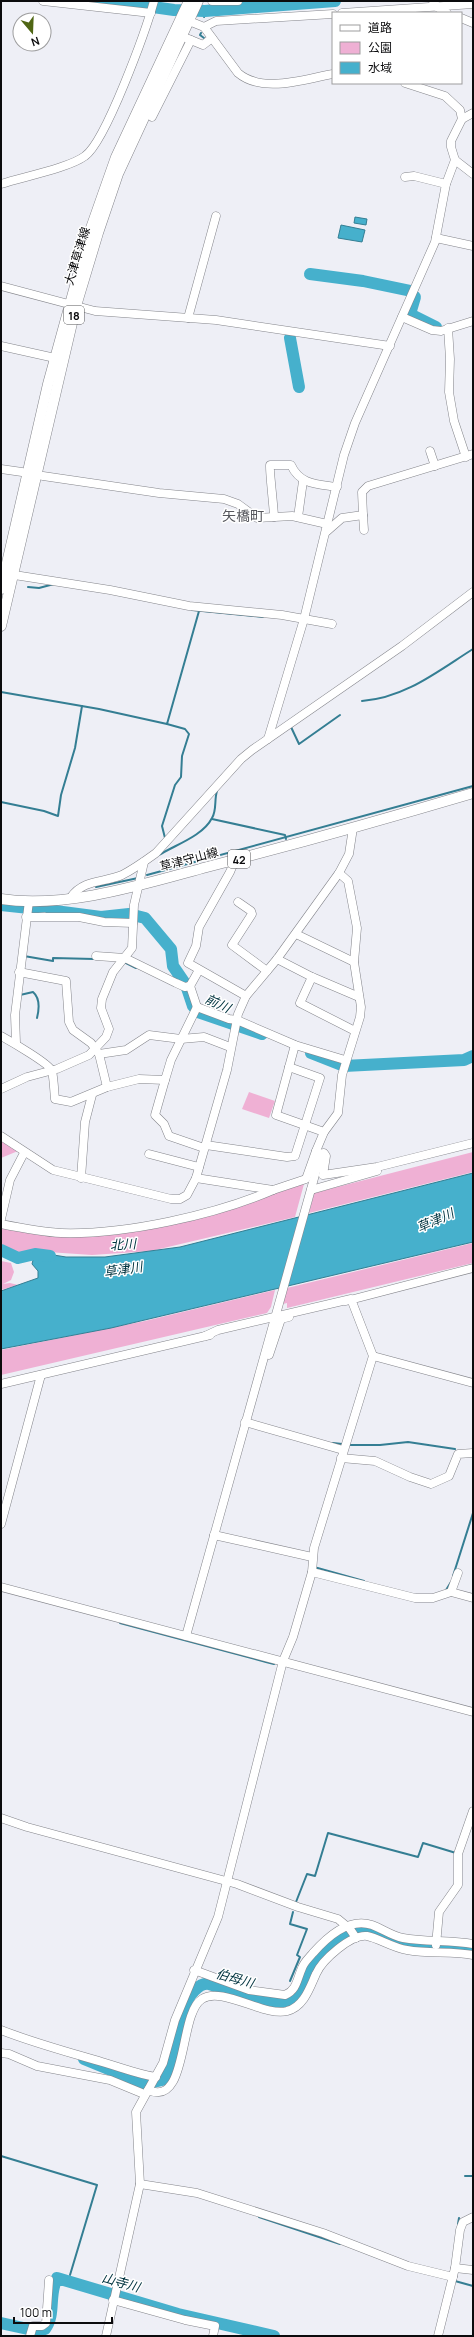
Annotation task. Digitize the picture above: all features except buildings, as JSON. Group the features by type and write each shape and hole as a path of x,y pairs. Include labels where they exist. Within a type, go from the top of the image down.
{"main road":[{"name":"大津草津線","path":"1,589 6,574 91,228 116,157 186,20 192,2"},
{"name":"大津草津線","path":"1,626 6,574 55,358 108,202 186,38 186,20"},
{"name":"草津守山線","path":"1,899 29,901 72,897 139,886 353,828 473,793"}],"street":[{"path":"43,1 151,13"},
{"path":"1,184 77,161 91,152 133,63 154,1"},
{"path":"212,1 238,1"},
{"path":"352,12 435,4 473,4"},
{"path":"435,4 446,12"},
{"path":"204,27 216,21 332,14"},
{"path":"462,18 473,23"},
{"path":"186,20 204,27 238,73 244,78 260,84 271,85 332,74"},
{"path":"152,117 186,38 203,45 212,38"},
{"path":"408,84 445,96 460,110 462,119"},
{"path":"268,739 304,619 327,524 355,423 436,238 446,184 455,160 451,141 462,119 473,113"},
{"path":"455,160 473,174"},
{"path":"405,177 414,176 446,184"},
{"path":"188,318 216,216"},
{"path":"436,238 473,246"},
{"path":"1,286 95,311 252,324 390,346"},
{"path":"402,317 432,330 441,331 473,321"},
{"path":"364,530 362,515 362,492 368,486 469,455 454,421 449,392 450,359 448,328"},
{"path":"1,346 55,358"},
{"path":"430,451 435,466"},
{"path":"274,517 269,466 291,465 297,476 303,481 338,487"},
{"path":"1,469 22,472"},
{"path":"43,476 159,493 224,500 238,504 258,518 298,517 327,524"},
{"path":"298,517 303,481"},
{"path":"326,532 342,518 362,515"},
{"path":"6,574 110,590 189,606 282,615 332,624"},
{"path":"72,897 81,886 120,876 156,853 241,759 402,646 473,592"},
{"path":"1,1136 24,1153 53,1170 81,1178 171,1199 180,1199 192,1189 227,1070 230,1047 236,1023 246,996 278,959 339,872 349,854 353,828"},
{"path":"235,860 230,872 199,927 196,946 188,963 246,996"},
{"path":"1,1088 89,1055 97,1050 109,1033 101,1008 104,991 113,972 132,948 134,905 144,862"},
{"path":"1,1224 61,1233 117,1230 195,1214 240,1202 306,1179 324,1132 338,1113 340,1083 345,1060 360,1017 360,997 354,962 357,939 355,915 348,881 339,872"},
{"path":"16,1043 15,1015 19,972 29,901"},
{"path":"238,902 252,911 252,914 232,942 232,945 266,972"},
{"path":"26,917 79,917 104,922 133,923"},
{"path":"296,934 354,962"},
{"path":"96,956 125,958 176,983 186,987 190,986"},
{"path":"278,959 312,977 360,997"},
{"path":"199,970 190,986 196,1009 189,1026 181,1039 165,1080 155,1115 164,1124 166,1133 170,1136 205,1146 287,1157 295,1156 320,1078 289,1067"},
{"path":"19,972 64,979 69,1022 73,1030 97,1050 107,1087"},
{"path":"312,977 300,1003 355,1031"},
{"path":"196,1009 229,1019 295,1045 345,1060"},
{"path":"97,1050 126,1050 150,1035 181,1039 204,1037 230,1047"},
{"path":"1,1036 16,1043 33,1057 48,1065 52,1070 57,1101 71,1102 92,1095 107,1087 139,1079 165,1080"},
{"path":"295,1045 276,1115 324,1132"},
{"path":"81,1178 85,1122 92,1095"},
{"path":"317,1152 324,1153 326,1156 322,1175 377,1167 473,1143"},
{"path":"311,1190 473,1147"},
{"path":"186,1636 260,1365 320,1157 317,1152"},
{"path":"1,1219 10,1180 24,1153"},
{"path":"149,1154 199,1167"},
{"path":"196,1178 273,1190"},
{"path":"205,1336 218,1330 473,1264"},
{"path":"1,1378 351,1299 473,1268"},
{"path":"106,2336 140,2184 136,2112 163,2063 175,2020 194,1970 218,1917 283,1661 293,1637 312,1572 312,1557 342,1454 373,1356 351,1299"},
{"path":"260,1365 268,1358 281,1319 340,1304 351,1299"},
{"path":"1,1384 267,1322 258,1355 260,1365"},
{"path":"373,1356 473,1383"},
{"path":"1,1524 41,1375"},
{"path":"245,1422 342,1454 375,1461 410,1477 431,1484 450,1476 458,1454 473,1453"},
{"path":"214,1535 312,1557"},
{"path":"312,1572 415,1598 433,1598 451,1592 473,1598"},
{"path":"451,1592 458,1573"},
{"path":"1,1587 473,1712"},
{"path":"436,1952 439,1912 458,1885 458,1854 473,1811"},
{"path":"1,1818 27,1827 226,1881 298,1907 338,1919 352,1932"},
{"path":"1,2053 9,2054 37,2066 110,2080 146,2092 156,2094 163,2093 174,2082 194,2006 201,1999 215,1996 271,2010 287,2011 300,2003 308,1994 316,1972 323,1962 352,1932 365,1923 397,1937 473,1944"},
{"path":"194,1970 249,1990 285,1995 294,1988 302,1966 317,1948 334,1933 352,1932 369,1936 383,1944 406,1950 472,1956"},
{"path":"1,2030 42,2045 117,2066 138,2074 156,2077"},
{"path":"140,2184 197,2193 323,2233 408,2266 453,2277"},
{"path":"438,2336 455,2268 460,2230 464,2222 473,2217"},
{"path":"455,2268 473,2270"},
{"path":"30,2336 33,2326 42,2326 46,2323 49,2280"},
{"path":"114,2300 185,2320 215,2326 213,2336"}],"green space":[{"path":"249,1092 275,1101 269,1118 242,1109"},
{"path":"1,1141 18,1151 1,1158"},
{"path":"473,1152 473,1172 309,1213 314,1193"},
{"path":"304,1184 295,1217 151,1251 92,1255 33,1251 23,1256 1,1247 1,1227 121,1233"},
{"path":"473,1243 473,1263 287,1308 287,1303 283,1304 287,1288"},
{"path":"1,1261 11,1263 14,1272 11,1280 3,1284 10,1283 18,1285 1,1290"},
{"path":"275,1290 271,1307 267,1313 1,1375 1,1350 145,1321"}],"water":[{"path":"355,217 367,219 366,225 354,223"},
{"path":"341,225 365,230 362,242 338,238"},
{"name":"草津川","path":"473,1173 473,1242 111,1328 1,1349 1,1291 38,1278 38,1271 32,1264 35,1252 66,1257 105,1257 180,1247"}],"waterway":[{"path":"88,1 174,10 205,11 335,1"},
{"path":"204,17 205,11"},
{"path":"201,33 200,35 204,38"},
{"path":"310,274 363,281 411,291"},
{"path":"415,297 410,314 436,327"},
{"path":"290,338 299,387"},
{"path":"28,587 39,588 54,584"},
{"path":"192,610 263,617"},
{"path":"1,692 99,709 167,724 199,611"},
{"path":"362,701 378,699 407,689 473,649"},
{"path":"1,802 44,811 58,816 61,795 75,748 82,706"},
{"path":"291,727 299,744 340,715"},
{"path":"165,838 162,826 175,785 181,777 182,756 189,734 185,729 167,724"},
{"path":"147,875 473,786"},
{"path":"159,855 188,840 208,824 214,815 217,791"},
{"path":"212,819 285,835 286,839"},
{"path":"96,887 138,878"},
{"name":"前川","path":"1,905 29,908 46,906 55,911 101,917 129,914 145,918 171,949 173,966 186,985 193,1006 198,1012 262,1034"},
{"path":"24,956 53,961 53,958 94,959"},
{"path":"124,962 136,968"},
{"path":"20,995 33,992 37,997 37,1018"},
{"name":"前川","path":"311,1053 344,1066 464,1060 473,1056"},
{"name":"北川","path":"1,1250 18,1258 35,1254 50,1256"},
{"path":"349,1445 380,1445 408,1442 455,1449"},
{"path":"333,1443 342,1444"},
{"path":"453,1576 473,1513"},
{"path":"314,1567 364,1581"},
{"path":"446,1590 451,1582"},
{"path":"120,1623 266,1662 275,1663"},
{"path":"296,1902 307,1874 315,1876 328,1833 418,1857 423,1843 456,1853"},
{"path":"290,1981 300,1957 297,1955 307,1929 290,1924 293,1912"},
{"name":"伯母川","path":"84,2059 145,2084 162,2080 168,2071 172,2060 180,2022 188,1999 198,1987 203,1984 209,1984 261,2001 275,2003 289,2002 299,1994 313,1963 321,1952 332,1942 345,1934 358,1929 369,1930 406,1945 449,1946 473,1950"},
{"path":"1,2156 97,2185 70,2275"},
{"path":"465,2176 473,2176"},
{"path":"259,2217 340,2244"},
{"path":"458,2224 459,2218"},
{"name":"山寺川","path":"1,2323 37,2331 45,2329 50,2317 54,2284 57,2278 178,2314 274,2336"},
{"path":"455,2281 473,2286"}],"district":[{"name":"矢橋町","path":"243,515"}]}
